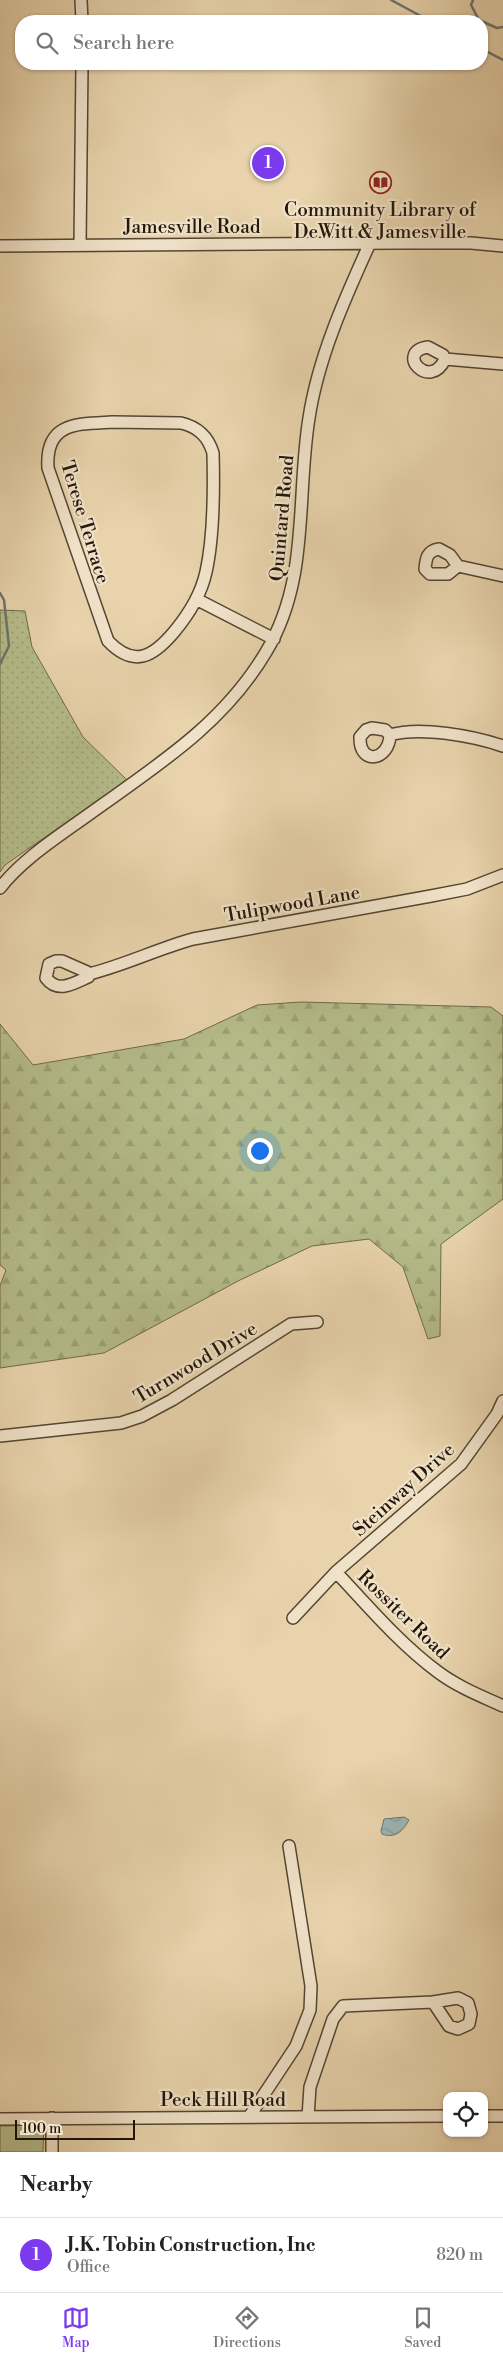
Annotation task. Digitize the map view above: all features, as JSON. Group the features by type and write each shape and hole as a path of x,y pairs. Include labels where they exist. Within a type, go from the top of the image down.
{"street":[{"path":"81,0 82,15"},
{"path":"80,244 82,70"},
{"name":"Jamesville Road","path":"0,246 370,243 471,243 503,246"},
{"name":"Quintard Road","path":"0,888 26,861 58,836 190,742 220,714 248,680 274,639 285,616 297,568 303,464 314,390 329,344 370,243"},
{"path":"445,359 503,364"},
{"name":"Terese Terrace","path":"181,423 191,425 204,434 213,453 212,501 206,571 196,599 184,620 161,648 152,654 142,657 125,654 108,641 48,468 51,444 61,430 78,424 181,423"},
{"path":"458,566 503,576"},
{"path":"196,599 274,639"},
{"path":"390,735 416,730 442,733 503,746"},
{"name":"Tulipwood Lane","path":"89,974 130,963 162,948 193,939 467,889 503,875"},
{"name":"Turnwood Drive","path":"0,1436 121,1423 142,1416 172,1400 290,1324 317,1322"},
{"name":"Steinway Drive","path":"293,1618 336,1572 462,1464 500,1416 503,1400"},
{"name":"Rossiter Road","path":"336,1572 423,1660 458,1685 503,1706"},
{"path":"250,2117 296,2046 310,2010 311,1986 289,1846"},
{"path":"308,2117 310,2087 334,2019 343,2006 433,2002"},
{"name":"Peck Hill Road","path":"0,2119 443,2116"},
{"path":"488,2116 503,2116"},
{"path":"52,2118 52,2152"}],"green space":[{"path":"0,610 25,611 32,647 83,737 127,780 5,865 0,872"},
{"path":"301,1002 491,1007 503,1016 503,1199 441,1244 440,1336 428,1339 403,1267 369,1239 312,1246 240,1280 104,1353 0,1368 0,1286 6,1270 0,1265 0,1024 33,1065 184,1039 257,1005"},
{"path":"44,2125 43,2152 0,2152 0,2126"}],"water":[{"path":"404,1817 409,1820 398,1833 395,1835 382,1834 384,1819"}],"waterway":[{"path":"391,0 419,15"},
{"path":"473,0 471,5 476,15"},
{"path":"488,24 497,28 503,27"},
{"path":"488,52 503,60"},
{"path":"0,593 4,600 9,646 0,664"}],"place":[{"name":"J.K. Tobin Construction, Inc","path":"268,163"},
{"name":"Community Library of DeWitt & Jamesville","path":"380,183"}]}
